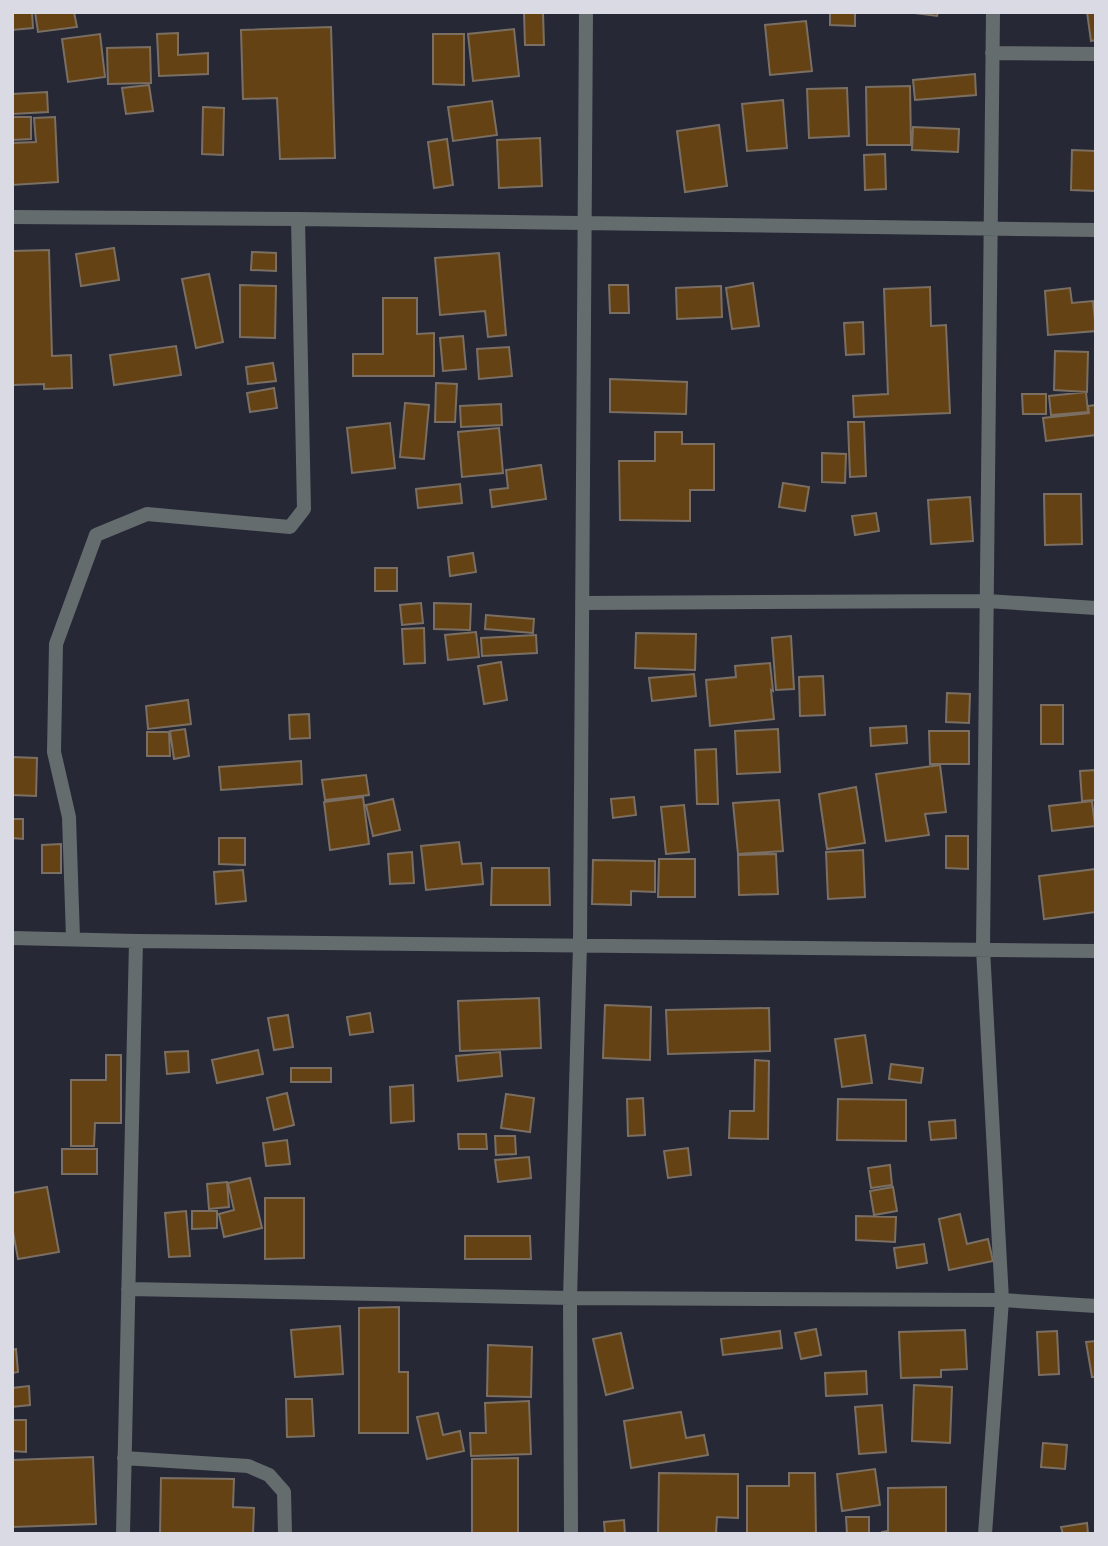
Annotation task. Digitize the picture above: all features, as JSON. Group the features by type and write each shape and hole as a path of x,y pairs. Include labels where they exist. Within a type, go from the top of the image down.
{"street":[{"path":"571,1534 570,1298 580,945 586,12"},
{"path":"985,1534 1002,1300 983,950 993,12"},
{"path":"992,53 1096,54"},
{"path":"12,217 1096,230"},
{"path":"73,938 69,817 54,752 56,644 96,535 147,514 290,527 304,509 299,219"},
{"path":"582,603 987,601 1096,608"},
{"path":"12,938 1096,951"},
{"path":"123,1534 136,941"},
{"path":"128,1289 570,1298 1002,1300 1096,1306"},
{"path":"124,1458 248,1466 269,1475 284,1492 285,1534"}],"building":[{"path":"12,12 32,12 33,28 12,30"},
{"path":"35,12 74,12 77,27 38,32"},
{"path":"524,12 543,12 544,45 525,45"},
{"path":"830,12 855,12 855,26 830,25"},
{"path":"907,12 938,12 937,16"},
{"path":"1087,12 1096,12 1096,40 1091,41"},
{"path":"806,21 812,71 770,75 765,25"},
{"path":"331,27 335,158 280,159 277,98 243,99 241,30"},
{"path":"514,29 519,76 473,81 468,34"},
{"path":"178,33 178,55 208,53 208,74 159,76 157,34"},
{"path":"100,34 105,77 68,82 62,39"},
{"path":"433,34 464,34 464,85 433,84"},
{"path":"150,47 151,83 108,84 107,48"},
{"path":"975,74 976,95 915,100 913,80"},
{"path":"149,85 153,111 126,114 122,88"},
{"path":"910,86 911,145 867,145 866,87"},
{"path":"847,88 849,136 809,138 807,89"},
{"path":"47,92 48,112 12,114 12,94"},
{"path":"783,100 787,148 747,151 742,104"},
{"path":"492,101 497,135 453,141 448,107"},
{"path":"203,107 224,108 223,155 202,154"},
{"path":"12,117 31,117 31,139 12,140"},
{"path":"55,117 58,182 12,185 12,143 36,142 34,118"},
{"path":"719,125 727,186 685,192 677,131"},
{"path":"913,127 959,129 958,152 912,150"},
{"path":"540,138 542,186 499,188 497,140"},
{"path":"447,139 453,185 434,188 428,142"},
{"path":"1072,150 1096,151 1096,191 1071,190"},
{"path":"885,154 886,189 865,190 864,155"},
{"path":"114,248 119,280 81,286 76,254"},
{"path":"49,250 52,356 71,355 72,388 44,389 44,384 12,385 12,251"},
{"path":"252,252 276,253 276,271 251,270"},
{"path":"499,253 506,335 488,337 485,311 440,315 435,258"},
{"path":"209,274 223,342 196,348 182,279"},
{"path":"753,283 759,326 732,329 726,288"},
{"path":"240,285 276,286 275,338 240,337"},
{"path":"609,285 628,285 629,313 610,313"},
{"path":"721,286 722,317 677,319 676,288"},
{"path":"930,287 931,326 946,325 950,413 854,417 853,396 888,394 884,289"},
{"path":"1070,288 1072,303 1093,301 1096,331 1048,335 1045,291"},
{"path":"383,298 417,298 417,334 434,333 434,376 353,376 353,354 383,354"},
{"path":"863,322 864,354 846,355 844,323"},
{"path":"463,336 466,369 443,371 440,338"},
{"path":"176,346 181,375 114,385 110,355"},
{"path":"509,347 512,376 479,379 477,349"},
{"path":"1055,351 1088,352 1087,392 1054,390"},
{"path":"273,363 276,381 248,384 246,367"},
{"path":"610,379 687,382 686,414 610,412"},
{"path":"436,383 457,384 455,422 435,422"},
{"path":"274,388 277,408 250,412 247,393"},
{"path":"1086,392 1088,412 1051,415 1049,396"},
{"path":"1022,394 1046,394 1046,414 1023,414"},
{"path":"405,403 429,405 424,459 400,457"},
{"path":"501,404 502,425 461,427 460,406"},
{"path":"1096,405 1096,435 1046,441 1043,418 1089,413 1088,406"},
{"path":"848,422 864,422 866,476 850,477"},
{"path":"390,423 395,468 352,473 347,428"},
{"path":"499,428 503,473 462,477 458,432"},
{"path":"655,432 682,432 682,444 714,444 714,490 690,490 690,521 620,520 619,461 655,461"},
{"path":"822,453 846,454 845,483 822,482"},
{"path":"541,465 546,499 492,507 490,490 508,488 506,470"},
{"path":"783,483 809,487 805,511 779,507"},
{"path":"460,484 462,503 418,508 416,489"},
{"path":"1044,494 1081,494 1082,544 1045,545"},
{"path":"970,497 973,541 931,544 928,500"},
{"path":"876,513 879,531 855,535 852,516"},
{"path":"473,553 476,572 450,576 448,557"},
{"path":"375,568 397,568 397,591 375,591"},
{"path":"421,603 423,623 402,625 400,605"},
{"path":"434,603 471,604 470,630 434,629"},
{"path":"486,615 534,619 533,633 485,629"},
{"path":"424,628 425,663 404,664 402,629"},
{"path":"476,632 479,657 448,660 445,635"},
{"path":"636,633 696,634 695,670 635,668"},
{"path":"536,635 537,653 482,656 481,638"},
{"path":"791,636 794,689 776,690 772,638"},
{"path":"501,662 507,700 484,704 478,666"},
{"path":"770,663 774,719 710,726 706,680 736,677 735,666"},
{"path":"694,674 696,696 652,701 649,678"},
{"path":"823,676 825,715 800,716 799,677"},
{"path":"947,693 970,694 969,723 946,722"},
{"path":"188,700 191,724 148,729 146,706"},
{"path":"1041,705 1063,705 1063,744 1041,744"},
{"path":"309,714 310,738 290,739 289,715"},
{"path":"906,726 907,743 871,746 870,728"},
{"path":"185,729 189,756 174,759 170,731"},
{"path":"778,729 780,772 737,774 735,731"},
{"path":"929,731 969,731 969,764 930,764"},
{"path":"147,732 169,732 170,756 147,756"},
{"path":"716,749 718,804 697,804 695,750"},
{"path":"12,757 37,758 36,796 12,795"},
{"path":"301,761 302,784 221,790 219,767"},
{"path":"940,765 946,812 925,814 929,835 886,841 876,774"},
{"path":"1096,770 1096,800 1082,801 1080,771"},
{"path":"366,775 369,795 325,800 322,780"},
{"path":"856,787 865,843 827,849 819,794"},
{"path":"363,797 369,844 330,850 324,802"},
{"path":"634,797 636,815 613,818 611,799"},
{"path":"393,799 400,830 373,836 366,805"},
{"path":"779,800 783,851 738,854 733,803"},
{"path":"1092,801 1095,826 1052,831 1049,806"},
{"path":"684,805 689,852 666,854 661,807"},
{"path":"12,819 23,819 23,839 12,838"},
{"path":"946,836 968,836 968,869 946,868"},
{"path":"219,838 245,838 245,865 219,864"},
{"path":"459,842 462,864 481,863 483,884 426,890 421,846"},
{"path":"61,844 61,873 42,873 42,845"},
{"path":"863,850 865,897 828,899 826,852"},
{"path":"412,852 414,883 390,884 388,854"},
{"path":"776,854 778,894 739,895 738,855"},
{"path":"659,859 695,859 695,897 658,897"},
{"path":"593,860 655,861 655,892 631,891 631,905 592,904"},
{"path":"492,868 549,868 550,905 491,905"},
{"path":"1096,869 1096,912 1044,919 1039,876"},
{"path":"243,870 246,901 216,904 214,872"},
{"path":"539,998 541,1048 460,1051 458,1001"},
{"path":"605,1005 651,1007 650,1060 603,1058"},
{"path":"769,1008 770,1051 668,1054 666,1010"},
{"path":"370,1013 373,1032 350,1035 347,1017"},
{"path":"288,1015 293,1047 274,1050 268,1018"},
{"path":"865,1035 872,1083 842,1087 835,1039"},
{"path":"258,1050 263,1074 217,1083 212,1060"},
{"path":"188,1051 189,1072 167,1074 165,1052"},
{"path":"500,1052 502,1076 458,1081 456,1056"},
{"path":"106,1055 121,1055 121,1123 95,1123 94,1146 71,1146 71,1080 106,1080"},
{"path":"755,1060 769,1061 768,1139 729,1138 730,1111 754,1111"},
{"path":"891,1064 923,1068 921,1083 889,1079"},
{"path":"291,1068 331,1068 331,1082 291,1082"},
{"path":"413,1085 414,1121 391,1123 390,1087"},
{"path":"287,1093 294,1125 274,1130 267,1098"},
{"path":"506,1094 534,1098 530,1132 501,1128"},
{"path":"643,1098 645,1135 628,1136 627,1099"},
{"path":"838,1099 906,1100 906,1141 837,1140"},
{"path":"955,1120 956,1138 931,1140 929,1122"},
{"path":"458,1134 486,1134 487,1149 459,1149"},
{"path":"495,1136 515,1136 516,1154 496,1155"},
{"path":"287,1140 290,1164 266,1166 263,1143"},
{"path":"688,1148 691,1175 668,1178 664,1151"},
{"path":"62,1149 97,1149 97,1174 62,1174"},
{"path":"529,1157 531,1178 498,1182 495,1160"},
{"path":"890,1165 892,1185 871,1188 868,1168"},
{"path":"250,1178 262,1228 224,1237 219,1214 234,1210 228,1183"},
{"path":"227,1182 229,1207 209,1209 207,1184"},
{"path":"47,1187 59,1252 18,1259 12,1226 12,1193"},
{"path":"893,1187 897,1211 874,1215 870,1191"},
{"path":"265,1198 304,1198 304,1258 265,1259"},
{"path":"186,1211 190,1256 169,1257 165,1213"},
{"path":"192,1211 217,1211 217,1228 192,1229"},
{"path":"960,1214 967,1244 988,1239 993,1261 949,1270 939,1219"},
{"path":"856,1216 896,1217 895,1242 856,1240"},
{"path":"465,1236 530,1236 531,1259 465,1259"},
{"path":"924,1244 927,1263 897,1268 894,1248"},
{"path":"399,1307 399,1372 408,1372 408,1433 359,1433 359,1308"},
{"path":"340,1326 343,1374 295,1377 291,1330"},
{"path":"816,1329 821,1355 801,1359 795,1333"},
{"path":"965,1330 967,1369 941,1370 941,1377 901,1378 899,1332"},
{"path":"780,1331 782,1348 723,1355 721,1339"},
{"path":"1057,1331 1059,1374 1039,1375 1037,1332"},
{"path":"621,1333 633,1388 606,1395 593,1339"},
{"path":"1096,1341 1096,1377 1092,1377 1086,1342"},
{"path":"488,1345 532,1347 531,1397 487,1396"},
{"path":"16,1349 18,1372 12,1373 12,1350"},
{"path":"866,1371 867,1394 826,1396 825,1373"},
{"path":"914,1385 952,1387 950,1443 912,1441"},
{"path":"29,1386 30,1405 12,1407 12,1388"},
{"path":"286,1399 312,1399 314,1436 287,1437"},
{"path":"529,1401 531,1454 471,1456 470,1433 486,1433 485,1403"},
{"path":"882,1405 886,1452 859,1454 855,1407"},
{"path":"681,1412 686,1438 704,1435 708,1455 631,1468 624,1421"},
{"path":"438,1413 443,1435 460,1431 464,1451 427,1459 417,1417"},
{"path":"12,1420 26,1420 26,1452 12,1451"},
{"path":"1043,1443 1067,1445 1065,1469 1041,1467"},
{"path":"93,1457 96,1524 12,1527 12,1460"},
{"path":"518,1458 518,1534 472,1534 472,1459"},
{"path":"875,1469 880,1505 842,1511 837,1474"},
{"path":"659,1473 738,1474 738,1518 717,1517 716,1534 658,1534"},
{"path":"789,1473 815,1473 816,1534 747,1534 747,1486 789,1486"},
{"path":"161,1478 234,1479 233,1507 254,1508 253,1534 160,1534"},
{"path":"946,1487 946,1534 882,1534 888,1531 888,1488"},
{"path":"846,1517 869,1517 869,1534 847,1534"},
{"path":"624,1520 625,1534 605,1534 604,1522"},
{"path":"1087,1523 1088,1534 1063,1534 1061,1527"}]}
